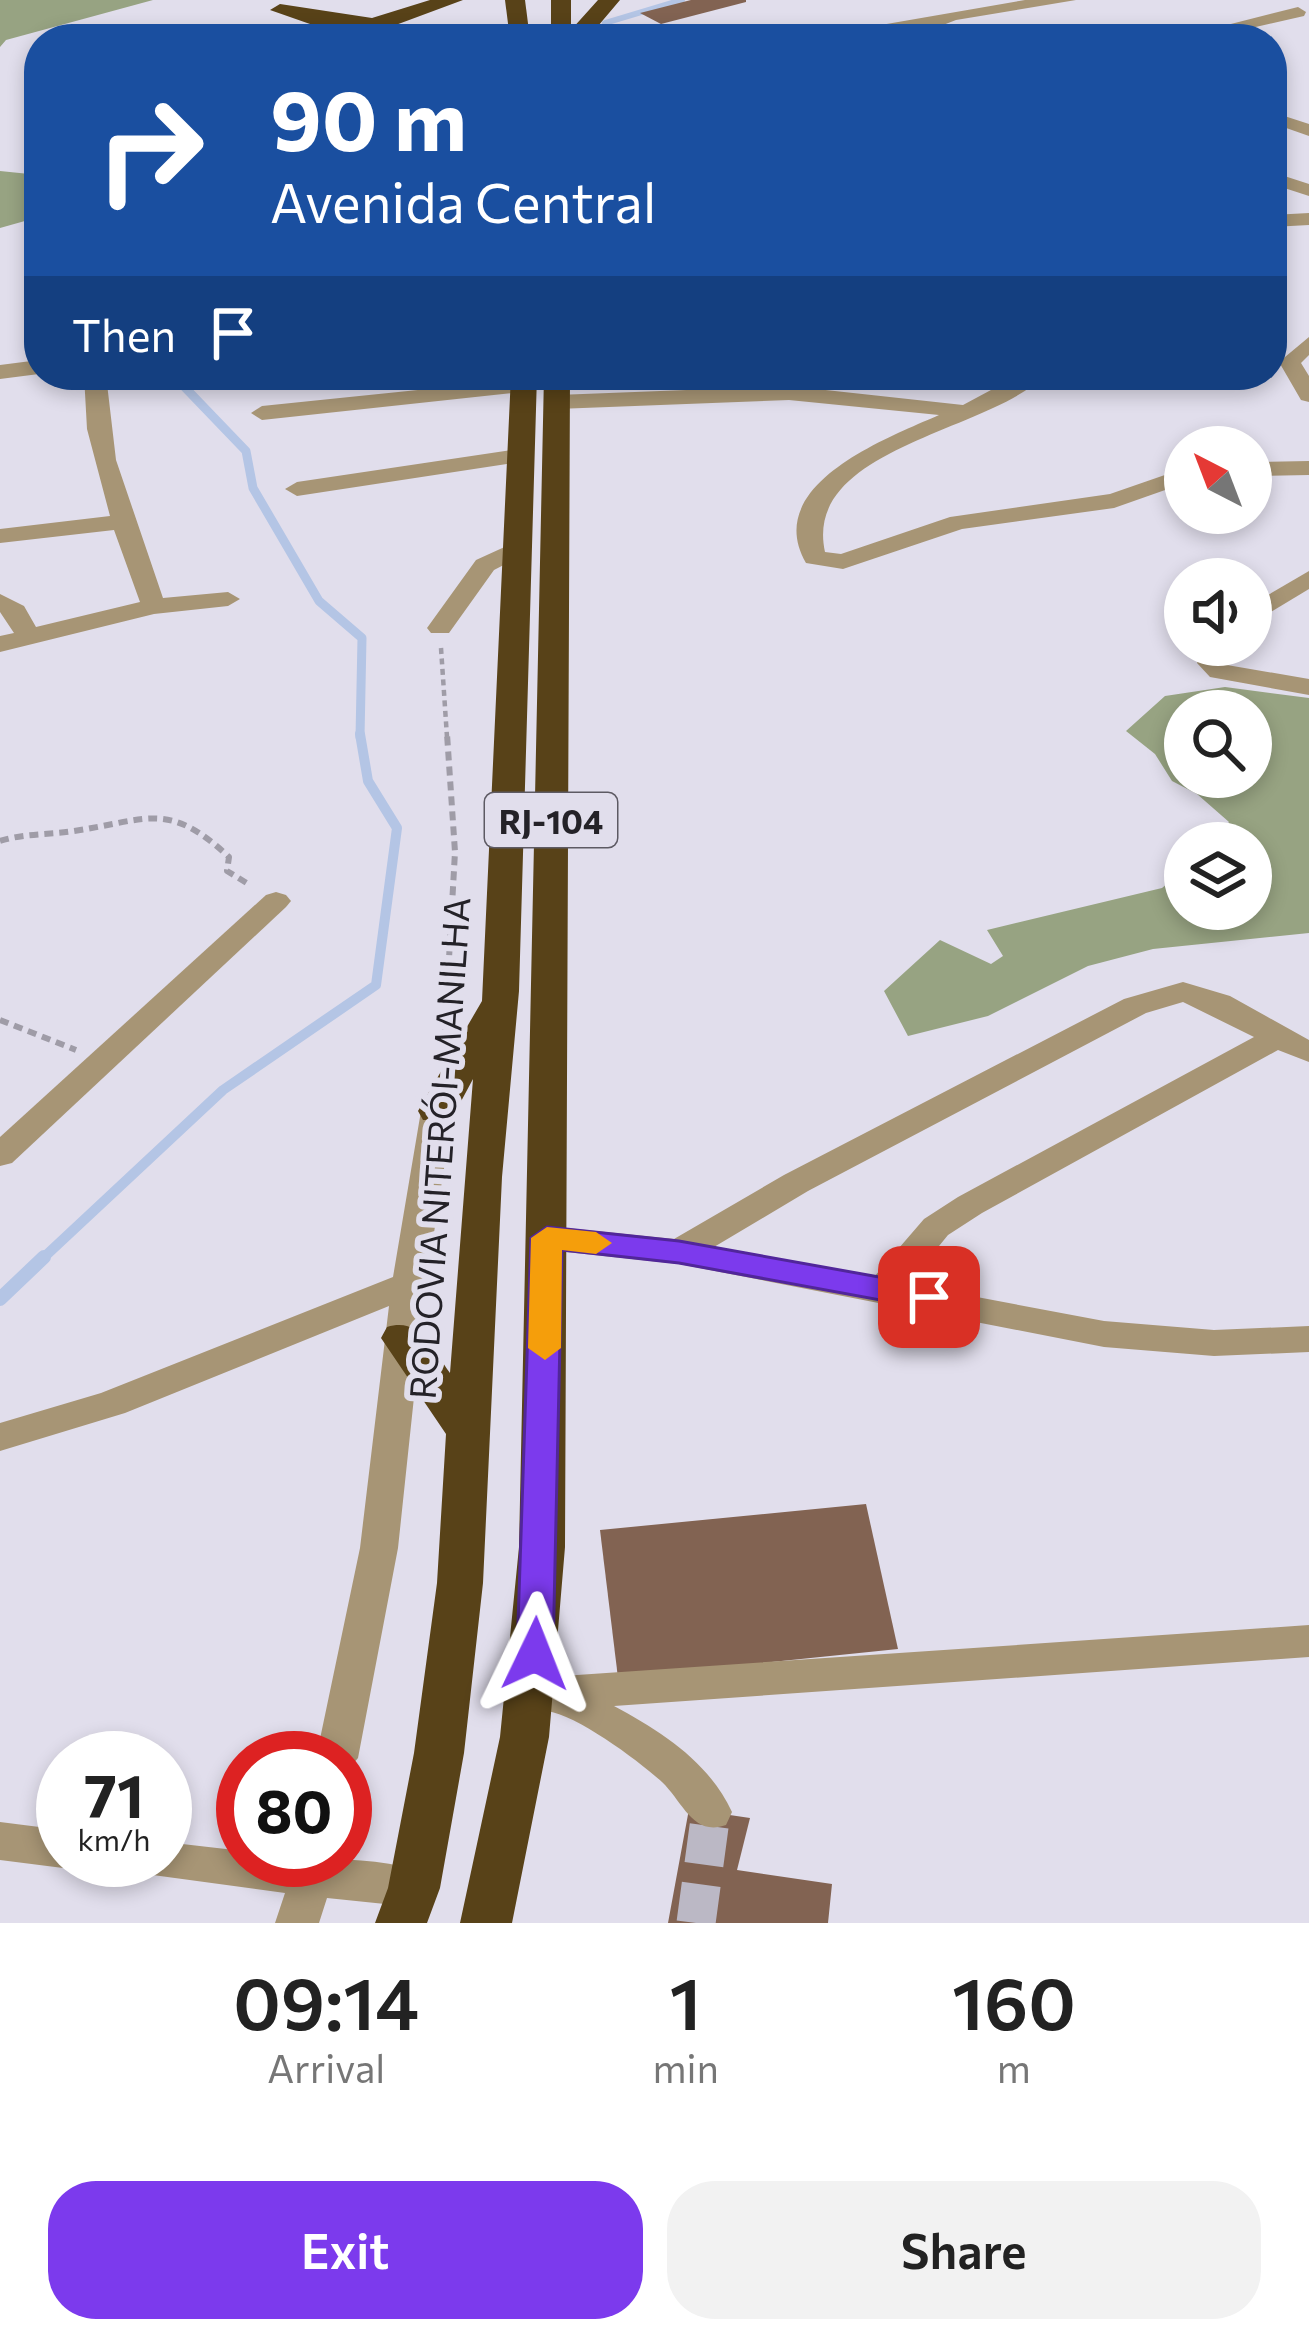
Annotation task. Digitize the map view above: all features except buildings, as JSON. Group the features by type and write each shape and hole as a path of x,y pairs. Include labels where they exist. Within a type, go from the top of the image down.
{"highway":[{"path":"279,12 328,20 362,18 452,0"},
{"path":"584,24 610,0"},
{"path":"374,24 419,3"},
{"path":"351,24 362,18"},
{"name":"RODOVIA NITERÓI-MANILHA","path":"408,1905 439,1753 460,1583 466,1430 501,991 523,390"},
{"name":"RJ-104","path":"486,1923 545,1696 557,390"},
{"path":"437,1111 501,991"},
{"path":"402,1338 466,1430"}],"street":[{"path":"943,24 1068,0"},
{"path":"1279,0 1304,15"},
{"path":"1258,24 1304,15"},
{"path":"1309,343 1290,362 1309,395"},
{"path":"94,390 124,522 154,606"},
{"path":"262,413 450,390"},
{"path":"650,390 789,393 970,412"},
{"path":"1008,390 879,454 825,488 809,532 814,558 843,562 958,522 1114,501 1164,483"},
{"path":"296,489 519,456"},
{"path":"1272,469 1309,468"},
{"path":"0,536 124,522"},
{"path":"440,628 485,565 520,547"},
{"path":"1272,602 1309,578"},
{"path":"0,644 154,606 228,599"},
{"path":"0,601 15,611 29,637"},
{"path":"1213,666 1219,671 1309,687"},
{"path":"0,1155 276,901"},
{"path":"679,1252 817,1172 1135,1006 1171,993 1208,999 1274,1039 1309,1052"},
{"path":"885,1288 936,1227 970,1205 1274,1039"},
{"path":"342,1731 379,1548 409,1283 437,1111"},
{"path":"547,1238 679,1252 885,1288 1104,1334 1214,1343 1309,1340"},
{"path":"0,1437 112,1403 409,1283"},
{"path":"545,1696 1309,1641"},
{"path":"545,1696 642,1743 697,1787 711,1812"},
{"path":"0,1841 36,1846"},
{"path":"297,1923 309,1887"},
{"path":"360,1887 408,1905"}],"path":[{"path":"440,628 455,852 443,1045"},
{"path":"0,841 26,831 77,831 161,812 196,824 229,857 227,871 276,901"},
{"path":"0,1020 102,1060"}],"green space":[{"path":"0,0 153,0 65,24 24,24 24,35 6,40 0,47"},
{"path":"0,171 24,173 24,221 0,228"},
{"path":"1272,693 1309,698 1309,933 1153,949 1088,966 988,1016 908,1036 884,991 940,940 991,964 1003,956 987,930 1164,886 1164,930 1272,930 1272,822 1229,822 1202,798 1272,798"},
{"path":"1164,697 1164,768 1155,754 1126,731"}],"waterway":[{"path":"605,23 682,0"},
{"path":"187,390 246,451 253,488 319,601 362,638 360,734"},
{"path":"41,1260 223,1090 376,985 397,828 368,781 360,734"},
{"path":"0,1299 44,1257"}],"tunnel":[{"path":"696,1923 711,1812"}],"slow traffic":[{"path":"545,1348 547,1238 596,1243"}],"route":[{"path":"535,1654 547,1238 679,1252 929,1297"}]}
